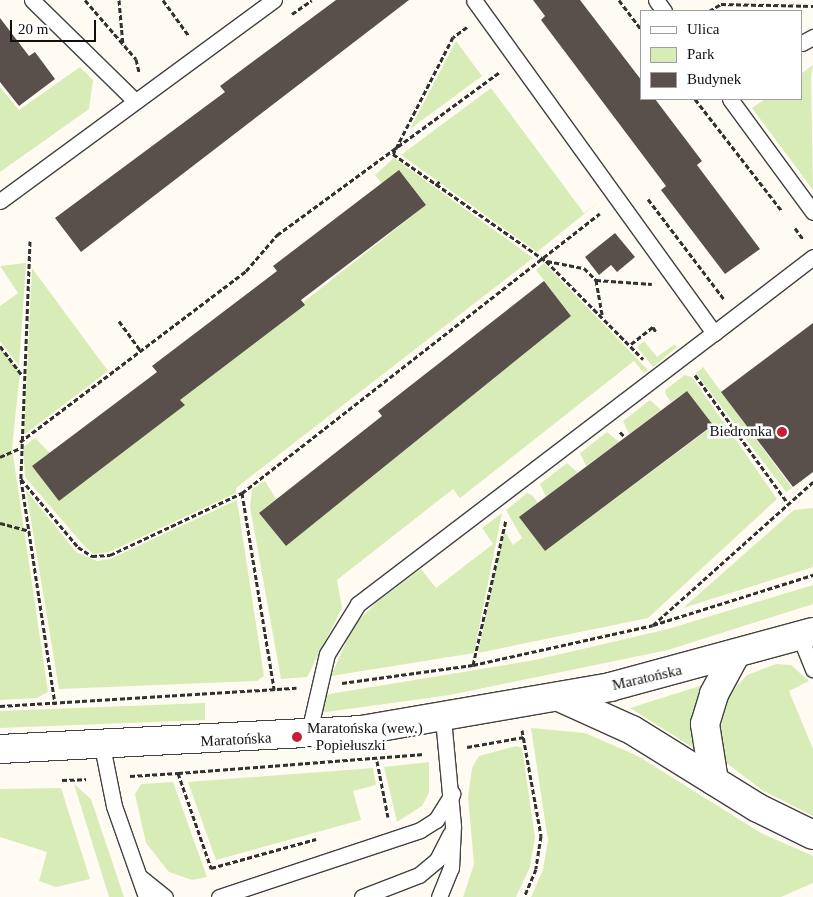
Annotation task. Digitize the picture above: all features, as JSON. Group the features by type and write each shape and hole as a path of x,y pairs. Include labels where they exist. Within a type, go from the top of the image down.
{"street":[{"name":"Maratońska","path":"0,749 308,736 443,719 517,706 734,657 807,634"},
{"path":"714,781 705,724 714,694 734,657"},
{"path":"559,697 632,730 780,821 813,835"}],"lane":[{"path":"32,0 135,101"},
{"path":"0,201 274,0"},
{"path":"474,0 617,201 714,333"},
{"path":"731,100 813,212"},
{"path":"308,736 316,688 333,642 358,604 658,377 714,333 810,251"},
{"path":"807,634 813,670"},
{"path":"439,897 451,868 453,826 452,794 443,719"},
{"path":"102,746 107,778 146,897"},
{"path":"219,897 420,830 436,820 452,794"},
{"path":"362,897 419,875 437,860 453,826"},
{"path":"137,874 165,897"}],"path":[{"path":"119,0 123,46"},
{"path":"163,0 202,53"},
{"path":"619,0 640,27"},
{"path":"711,10 721,4 813,6"},
{"path":"393,154 453,37 484,14"},
{"path":"20,442 246,271 277,235 393,154 516,59"},
{"path":"696,100 784,214"},
{"path":"393,154 538,258 584,268 596,280 602,315"},
{"path":"436,185 440,180"},
{"path":"21,478 78,547 92,556 110,555 242,493 538,258 617,201"},
{"path":"789,221 810,251"},
{"path":"30,241 20,442 21,478 55,704"},
{"path":"546,261 631,344 658,377"},
{"path":"596,280 643,286 675,280"},
{"path":"119,321 140,350"},
{"path":"631,344 652,327 656,332"},
{"path":"0,346 23,376"},
{"path":"682,358 787,502"},
{"path":"0,457 20,448"},
{"path":"653,625 787,502 813,482"},
{"path":"242,493 274,689"},
{"path":"473,665 504,514"},
{"path":"0,523 29,531"},
{"path":"0,706 316,688 473,665 653,625 813,575"},
{"path":"517,706 541,836 536,869 524,897"},
{"path":"377,761 388,818 379,821"},
{"path":"62,780 178,773 211,868 323,837"}],"green space":[{"path":"456,41 482,76 410,129"},
{"path":"813,65 811,78 813,190 752,108 764,100 803,100 803,72"},
{"path":"80,67 93,80 89,109 0,172 0,87 19,110"},
{"path":"491,88 584,213 599,202 537,252 401,155"},
{"path":"394,158 533,258 236,488 236,493 109,552 94,554 87,549 25,477 23,447 35,438 50,453 32,466 59,500 184,405 180,400 426,205 400,171 382,184 375,175"},
{"path":"26,263 19,366 0,341 0,306 18,293 0,266"},
{"path":"544,263 648,370 644,373 634,361 460,498 453,489 337,580 342,608 307,677 281,679 250,507 252,489 265,481 276,499 259,513 286,546 571,316 536,270"},
{"path":"32,268 108,371 25,434 24,432"},
{"path":"644,341 657,357 675,344 677,347 653,367 637,347"},
{"path":"0,347 20,372 12,448 48,692 37,698 0,700"},
{"path":"703,367 792,488 786,492 696,373"},
{"path":"685,375 692,377 777,499 648,618 478,653 504,530 513,545 522,538 506,510 527,493 532,495 538,503 520,517 545,551 713,426 687,391 671,402 666,395 665,390"},
{"path":"650,400 661,410 629,434 623,421"},
{"path":"607,432 619,442 586,466 580,453"},
{"path":"567,463 578,473 546,497 540,484"},
{"path":"26,490 76,552 97,561 110,559 237,500 264,676 257,681 59,689"},
{"path":"813,508 813,567 683,608 794,510"},
{"path":"502,513 474,653 331,676 354,625 377,602 421,569 436,588 493,544 482,528"},
{"path":"813,585 813,604 668,650 450,695 319,713 323,695 535,660 668,629"},
{"path":"776,664 791,665 809,681 789,691 813,749 813,816 762,790 724,761 718,727 729,695 747,675"},
{"path":"706,684 693,712 697,750 630,708"},
{"path":"205,703 205,720 0,728 0,711"},
{"path":"531,728 585,733 638,756 761,833 813,856 813,883 781,897 531,897 543,870 548,840"},
{"path":"516,746 522,748 535,837 530,867 516,897 463,897 474,864 468,797 472,768 479,756"},
{"path":"429,762 429,793 422,806 397,822 384,767"},
{"path":"373,768 376,785 353,791 361,820 216,860 188,782"},
{"path":"173,782 207,877 192,880 169,872 146,843 135,794 141,784"},
{"path":"74,784 91,799 124,897 109,897"},
{"path":"61,788 90,879 56,887 39,881 47,852 0,837 0,789"}],"building":[{"path":"336,0 409,0 81,252 55,218 225,92 220,86"},
{"path":"533,0 580,0 640,78 640,100 656,100 702,161 697,165 760,249 725,274 661,190 666,186 541,20 545,16"},
{"path":"0,18 29,56 35,52 55,79 19,106 0,82"},
{"path":"399,170 426,205 301,300 305,305 180,400 185,405 59,501 32,466 157,372 152,366 277,271 273,266"},
{"path":"615,233 635,257 617,272 611,265 599,275 585,257"},
{"path":"544,281 571,316 286,546 259,513 382,416 378,411"},
{"name":"Biedronka","path":"813,323 813,472 793,487 721,392"},
{"path":"687,391 713,425 545,551 519,517"}],"place":[{"name":"Biedronka","path":"782,432"},
{"name":"Maratońska (wew.) - Popiełuszki","path":"297,737"}]}
